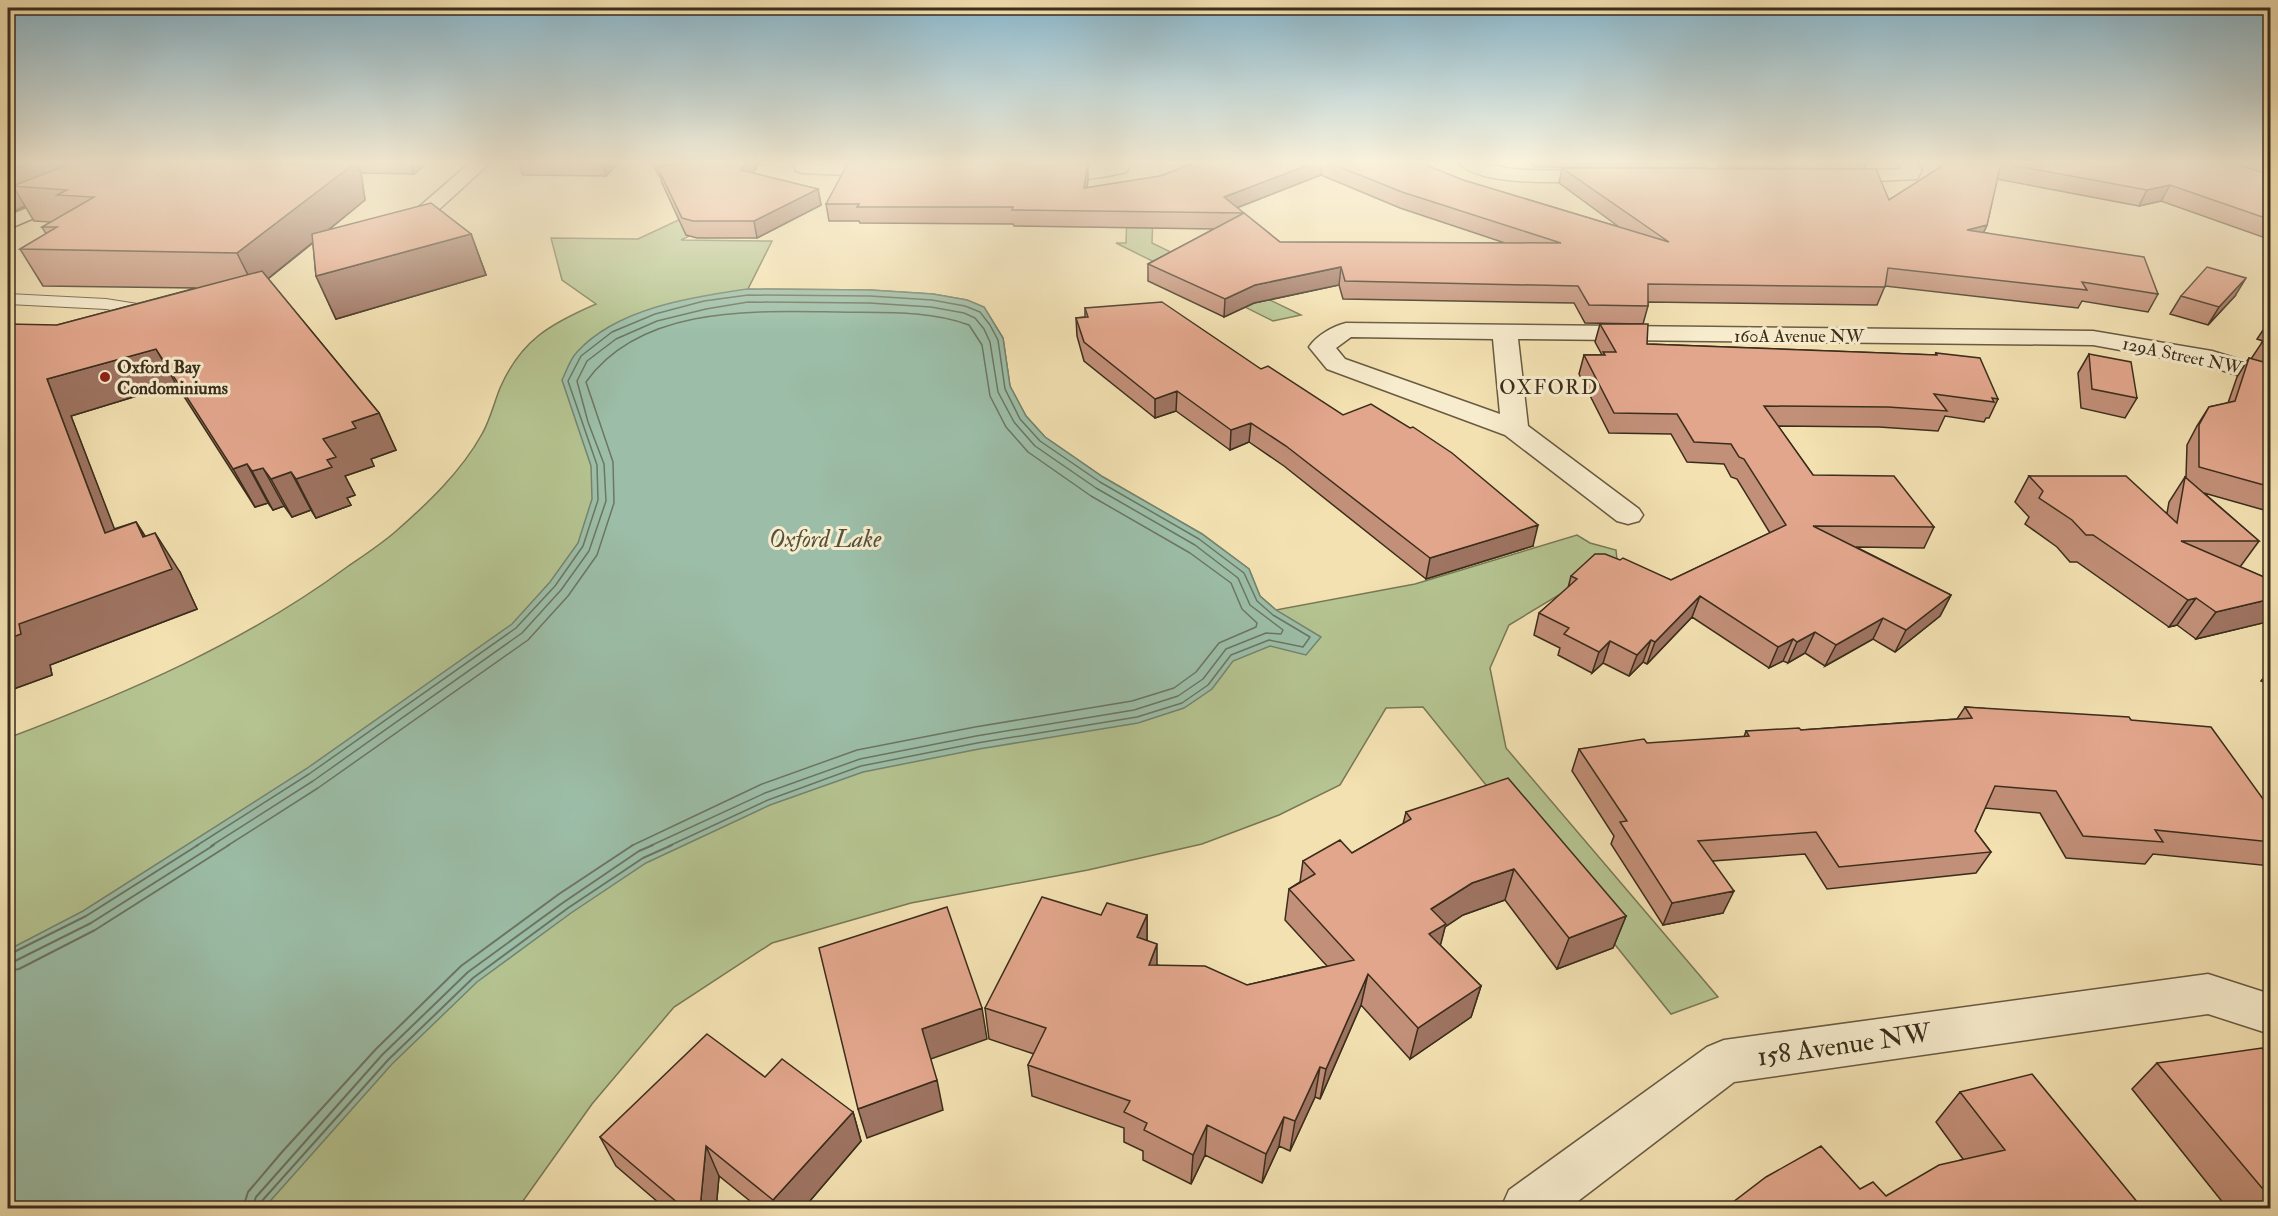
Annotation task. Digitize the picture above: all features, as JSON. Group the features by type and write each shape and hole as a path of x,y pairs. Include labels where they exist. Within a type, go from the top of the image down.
{"street":[{"name":"160A Avenue NW","path":"1628,515 1515,429 1336,364 1321,347 1346,330 1505,334 2093,338"},
{"path":"1505,334 1515,429"},
{"name":"129A Street NW","path":"2093,338 2212,359 2271,377"},
{"name":"158 Avenue NW","path":"1527,1209 1724,1062 2208,994 2271,1014"}],"lane":[{"path":"8,299 106,304 156,312 162,316 159,321 146,327"}],"shaded area":[{"path":"683,218 728,218 681,240 772,241 748,289 870,290 933,294 967,300 984,307 1003,338 1010,386 1026,416 1045,437 1103,477 1202,534 1249,569 1260,596 1276,610 1415,584 1577,535 1590,543 1616,550 1617,560 1509,625 1490,668 1506,748 1718,997 1671,1014 1423,707 1386,708 1340,785 1279,815 1202,844 1088,870 911,903 772,943 674,1007 592,1104 518,1208 8,1208 8,738 97,703 226,643 308,594 395,532 443,487 474,448 485,429 508,371 517,357 551,327 596,304 562,280 551,238 638,239"},
{"path":"1127,218 1153,218 1152,243 1301,315 1273,321 1116,243 1126,243"}],"water":[{"name":"Oxford Lake","path":"747,289 870,290 933,294 967,300 984,307 1003,338 1010,386 1026,416 1045,437 1103,477 1202,534 1249,569 1260,596 1276,610 1321,637 1306,655 1270,646 1233,661 1212,689 1184,708 1138,723 979,749 863,772 770,805 646,863 571,913 477,982 392,1064 264,1208 8,1208 8,950 83,911 306,769 512,624 550,582 578,543 592,499 591,466 562,380 570,362 594,337 634,315 680,301"}],"building":[{"path":"58,218 283,218 237,253 20,249 57,227 42,227"},
{"path":"374,218 450,218 471,234 316,276 312,234"},
{"path":"682,218 761,218 754,221 693,221"},
{"path":"1235,218 1250,218 1280,242 1561,243 1482,218 1588,218 1669,242 1634,218 1989,218 1987,225 1967,230 2144,257 2158,294 2082,282 2087,290 1888,268 1885,287 1648,284 1648,306 1589,305 1578,286 1345,281 1341,267 1255,285 1225,299 1148,264"},
{"path":"2207,267 2246,278 2219,307 2181,296"},
{"path":"262,271 379,413 352,422 356,428 323,439 336,457 327,460 332,467 296,479 291,472 271,479 263,468 252,471 247,464 233,469 156,349 47,379 105,533 136,522 143,537 155,533 172,569 19,624 21,634 8,639 8,324 57,325"},
{"path":"1162,302 1261,369 1268,366 1343,415 1371,404 1410,428 1413,427 1452,453 1538,525 1430,558 1286,446 1251,423 1231,430 1177,391 1155,399 1084,342 1076,318 1088,317 1085,308"},
{"path":"1600,324 1648,324 1647,344 1937,355 1936,353 1980,358 1998,399 1992,398 1994,402 1934,394 1947,411 1888,407 1764,406 1813,475 1894,476 1934,527 1813,526 1951,595 1906,630 1883,618 1836,645 1815,632 1797,642 1793,639 1778,647 1700,596 1655,642 1651,640 1637,655 1610,641 1599,652 1564,634 1569,628 1539,613 1577,579 1571,576 1595,554 1605,554 1620,560 1623,558 1671,580 1786,525 1744,459 1739,457 1731,444 1694,442 1677,414 1614,413 1584,355 1605,355 1603,352 1616,352"},
{"path":"2271,335 2271,344 2262,342"},
{"path":"2089,354 2131,362 2137,398 2092,389"},
{"path":"2249,358 2271,364 2271,487 2199,467 2199,425 2209,407 2235,401"},
{"path":"2029,476 2126,476 2177,523 2185,477 2259,541 2181,541 2271,580 2271,599 2216,612 2196,598 2188,600 2093,535 2086,535 2072,520 2039,498 2043,491"},
{"path":"1965,707 2129,717 2131,720 2211,727 2271,810 2271,842 2155,830 2163,842 2083,836 2056,791 1995,786 1975,831 1991,852 1839,867 1816,832 1698,841 1734,891 1672,903 1620,822 1627,821 1579,749 1644,739 1647,743 1749,736 1746,731 1799,728 1801,730 1972,718"},
{"path":"1508,778 1626,916 1569,938 1514,869 1472,883 1431,909 1446,924 1429,934 1481,986 1418,1028 1368,974 1326,1069 1320,1067 1295,1121 1284,1117 1266,1154 1207,1125 1193,1155 1144,1130 1147,1123 1124,1112 1130,1101 1028,1065 1046,1028 985,1008 1042,897 1101,915 1107,903 1147,915 1137,937 1157,944 1149,965 1205,966 1247,985 1354,960 1289,889 1315,874 1303,861 1340,840 1352,853 1411,819 1406,812"},
{"path":"947,907 982,1008 922,1029 937,1080 858,1109 819,948"},
{"path":"707,1034 765,1077 782,1059 853,1112 773,1200 706,1146 700,1209 685,1209 600,1137"},
{"path":"2262,1048 2271,1057 2271,1186 2262,1188 2157,1063"},
{"path":"2032,1074 2143,1209 1724,1209 1766,1177 1821,1146 1860,1189 1873,1182 1886,1196 1939,1165 2005,1150 1960,1092"}],"place":[{"name":"Oxford Bay Condominiums","path":"105,377"}],"district":[{"name":"OXFORD","path":"1549,387"}]}
